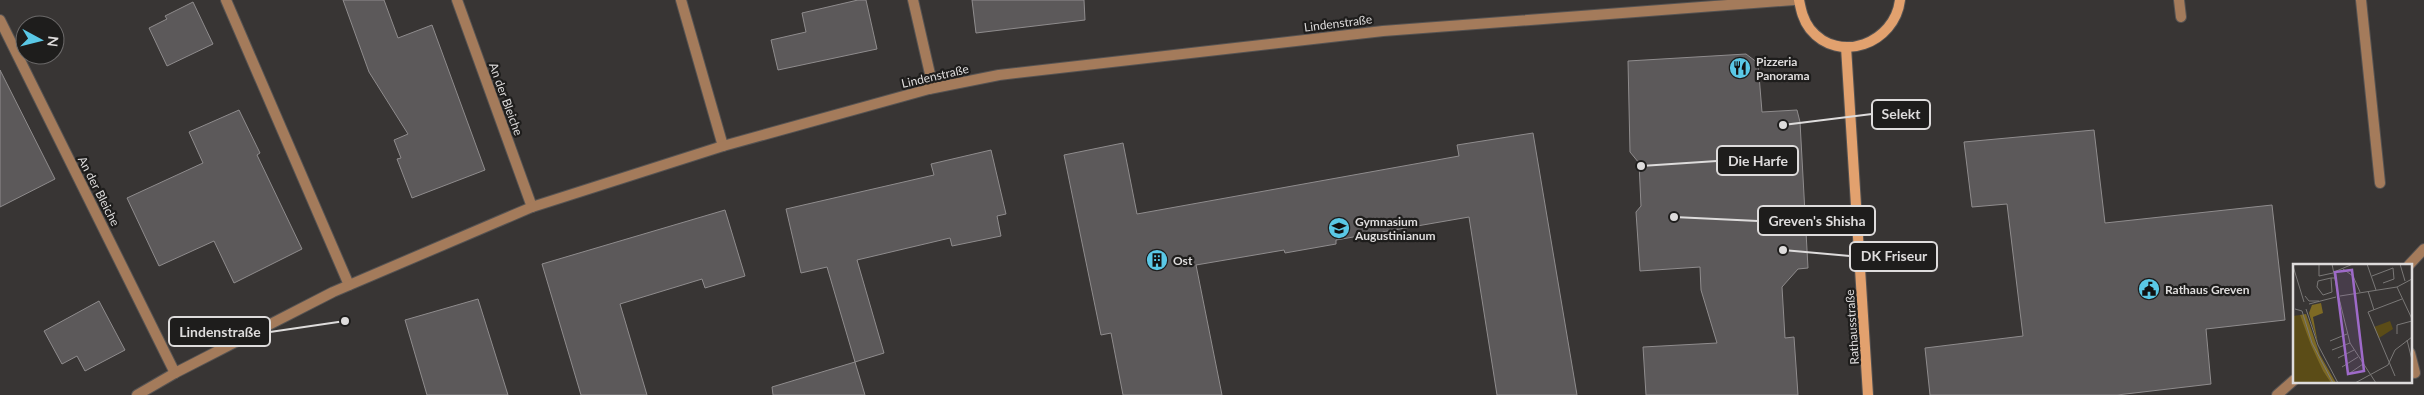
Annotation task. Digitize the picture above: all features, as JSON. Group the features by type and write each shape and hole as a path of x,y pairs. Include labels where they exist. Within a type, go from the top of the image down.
{"street":[{"path":"226,0 349,285"},
{"name":"An der Bleiche","path":"457,0 532,207"},
{"path":"681,0 723,146"},
{"path":"913,0 930,74 929,89"},
{"name":"Lindenstraße","path":"137,395 175,373 349,285 532,207 723,146 929,89 999,75 1384,31 1794,0"},
{"path":"1799,0 1802,16 1811,30 1824,40 1846,47 1871,42 1884,34 1893,22 1900,0"},
{"path":"2179,0 2181,17"},
{"path":"2361,0 2380,182"},
{"name":"An der Bleiche","path":"0,20 175,373"},
{"name":"Rathausstraße","path":"1846,47 1868,395"},
{"path":"2410,264 2424,249"},
{"path":"2412,361 2415,373"},
{"path":"2276,395 2293,381"}],"building":[{"path":"343,0 384,0 398,38 432,25 485,170 412,198 397,159 401,158 394,140 408,134 369,72"},
{"path":"858,0 866,0 877,49 778,70 771,40 806,32 802,13"},
{"path":"972,0 1084,0 1085,20 976,33"},
{"path":"193,2 213,44 167,66 149,28 167,19 165,16"},
{"path":"1746,54 1758,63 1762,112 1797,110 1800,122 1808,268 1798,269 1782,287 1785,338 1794,337 1798,395 1646,395 1643,347 1717,343 1701,290 1700,267 1640,271 1636,212 1641,206 1639,163 1630,152 1628,61"},
{"path":"0,70 55,179 0,207"},
{"path":"239,110 260,153 257,155 302,249 234,283 214,241 159,266 127,198 203,163 189,132"},
{"name":"Rathaus Greven","path":"2094,130 2105,223 2272,205 2285,320 2206,329 2211,384 2117,395 1930,395 1925,348 2023,336 2007,204 1972,207 1964,142"},
{"name":"Ost","path":"1533,133 1577,395 1497,395 1469,217 1336,240 1336,244 1285,253 1284,250 1196,265 1222,395 1123,395 1111,333 1101,335 1064,155 1123,143 1137,214 1459,156 1457,145"},
{"path":"991,150 1006,214 997,216 1001,236 952,246 950,238 857,260 884,353 855,362 827,267 801,273 786,209 934,175 931,164"},
{"path":"725,210 745,276 705,288 702,279 620,304 647,395 581,395 542,264"},
{"path":"478,299 508,395 427,395 405,320"},
{"path":"99,301 125,350 85,371 77,356 62,364 44,331"},
{"path":"855,362 865,395 773,395 772,387"}],"place":[{"name":"Pizzeria Panorama","path":"1740,68"},
{"name":"Selekt","path":"1783,125"},
{"name":"Die Harfe","path":"1641,166"},
{"name":"Greven's Shisha","path":"1674,217"},
{"name":"Gymnasium Augustinianum","path":"1339,228"},
{"name":"DK Friseur","path":"1783,250"},
{"name":"Ost","path":"1157,260"},
{"name":"Rathaus Greven","path":"2149,289"},
{"name":"Lindenstraße","path":"345,321"}]}
